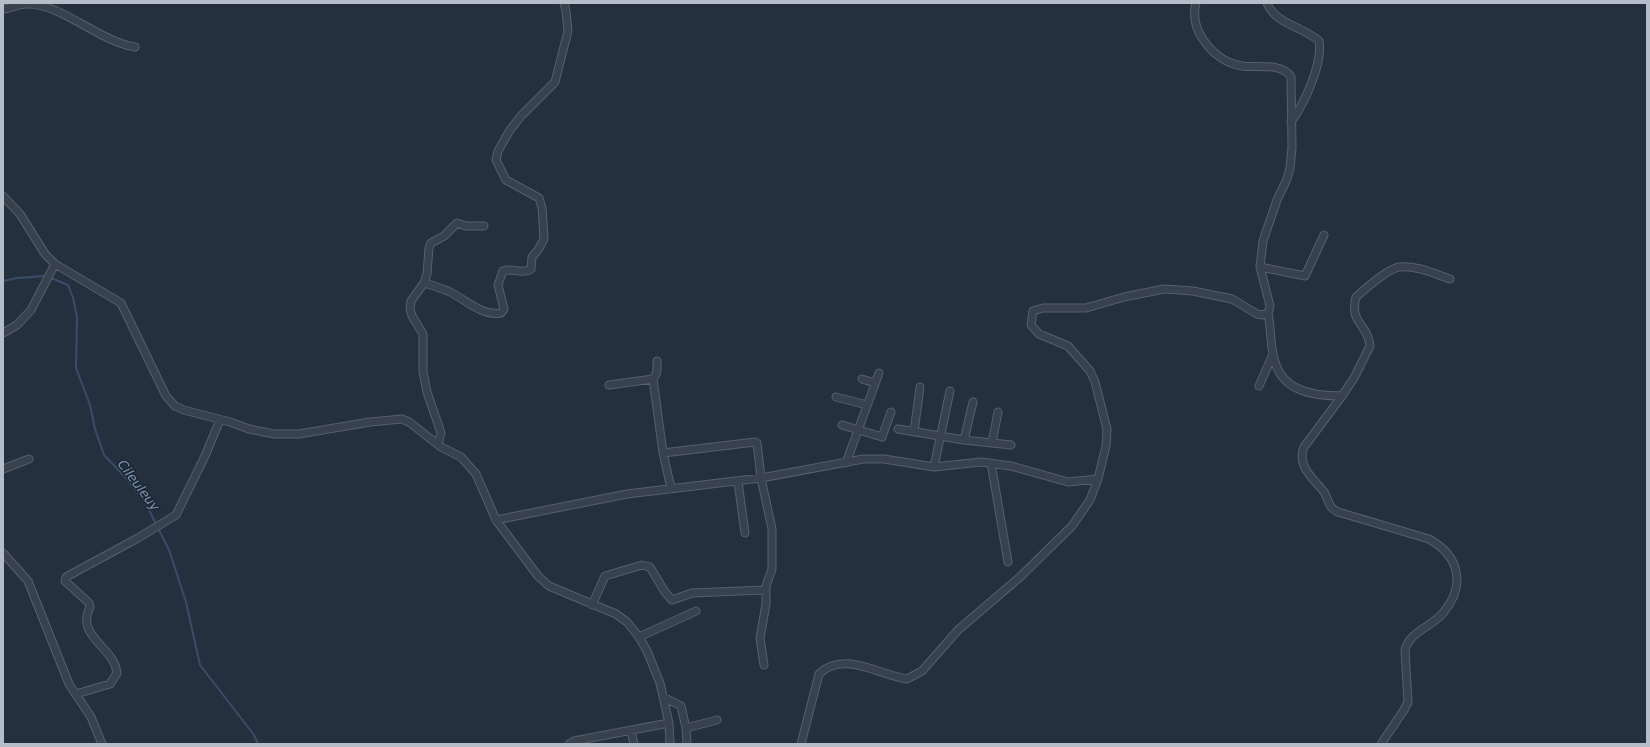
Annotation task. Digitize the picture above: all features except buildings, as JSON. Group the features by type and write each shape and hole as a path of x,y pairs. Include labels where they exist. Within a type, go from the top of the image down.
{"street":[{"path":"424,283 448,291 480,309 496,314 501,313 504,310 498,285 503,271 508,269 522,272 531,269 532,257 544,239 542,208 539,198 506,180 496,160 498,151 510,130 521,116 555,82 568,31 564,3"},
{"path":"1196,3 1195,14 1199,33 1213,53 1241,66 1274,67 1289,74 1292,82 1290,168 1263,241 1260,267 1270,306 1268,313 1273,354 1279,371 1298,390 1320,396 1342,396"},
{"path":"1267,3 1274,14 1281,20 1304,31 1319,41 1320,50 1308,91 1301,107 1291,123"},
{"path":"3,9 26,4 44,6 118,44 135,46"},
{"path":"3,196 20,214 45,254 55,264 121,302 166,396 175,406 249,429 274,434 299,434 370,422 402,420 409,422 438,444 461,457 476,474 496,520 538,576 549,586 616,614 627,622 639,637 653,663 663,697 670,744"},
{"path":"438,444 441,433 427,392 423,372 423,334 412,316 410,309 414,296 424,283 428,266 429,248 433,241 444,236 458,223 466,226 484,226"},
{"path":"1260,267 1305,276 1324,235"},
{"path":"3,333 17,325 32,310 43,289 47,276 55,264"},
{"path":"1381,744 1408,702 1405,651 1406,644 1414,635 1443,614 1453,597 1458,573 1454,562 1438,544 1429,538 1376,525 1335,511 1330,506 1324,493 1304,467 1302,453 1304,448 1354,378 1370,346 1367,335 1354,314 1356,297 1373,282 1398,267 1418,269 1450,279"},
{"path":"801,744 819,674 823,670 832,664 851,664 869,667 906,679 922,671 958,630 1020,577 1072,526 1090,500 1098,479 1106,446 1107,430 1095,382 1090,371 1068,346 1039,334 1031,325 1033,311 1043,308 1086,308 1124,297 1164,289 1193,291 1232,300 1257,314 1263,315 1268,313"},
{"path":"1259,386 1273,354"},
{"path":"609,385 652,379 656,376 658,370 657,361"},
{"path":"846,463 879,372"},
{"path":"652,379 671,488"},
{"path":"862,379 875,383"},
{"path":"914,432 920,387"},
{"path":"934,467 950,391"},
{"path":"836,397 867,406"},
{"path":"964,440 974,402"},
{"path":"842,424 882,437 891,412"},
{"path":"992,443 998,412"},
{"path":"76,694 110,684 117,673 112,657 88,630 86,615 90,607 89,603 69,586 65,581 66,577 150,531 179,511 208,450 220,420"},
{"path":"898,429 964,440 1010,445"},
{"path":"664,453 755,442 758,447 762,478 772,529 772,569 766,590 766,604 760,638 764,666"},
{"path":"496,520 620,496 671,488 738,482 863,459 884,459 934,467 982,462 1012,466 1068,482 1098,479"},
{"path":"3,469 29,460"},
{"path":"991,463 1008,562"},
{"path":"738,482 745,533"},
{"path":"3,553 28,581 69,684 91,717 102,744"},
{"path":"592,605 605,576 642,565 650,567 672,600 692,593 766,590"},
{"path":"639,637 696,611"},
{"path":"663,697 681,706 686,728 687,744"},
{"path":"686,728 717,720"},
{"path":"569,744 574,740 601,740 631,731 668,723"},
{"path":"631,731 634,744"}],"waterway":[{"name":"Cileuleuy","path":"3,281 17,278 46,276 68,285 73,298 77,317 76,368 90,405 95,429 104,455 126,478 145,502 169,550 186,602 200,665 254,735 258,744"}]}
